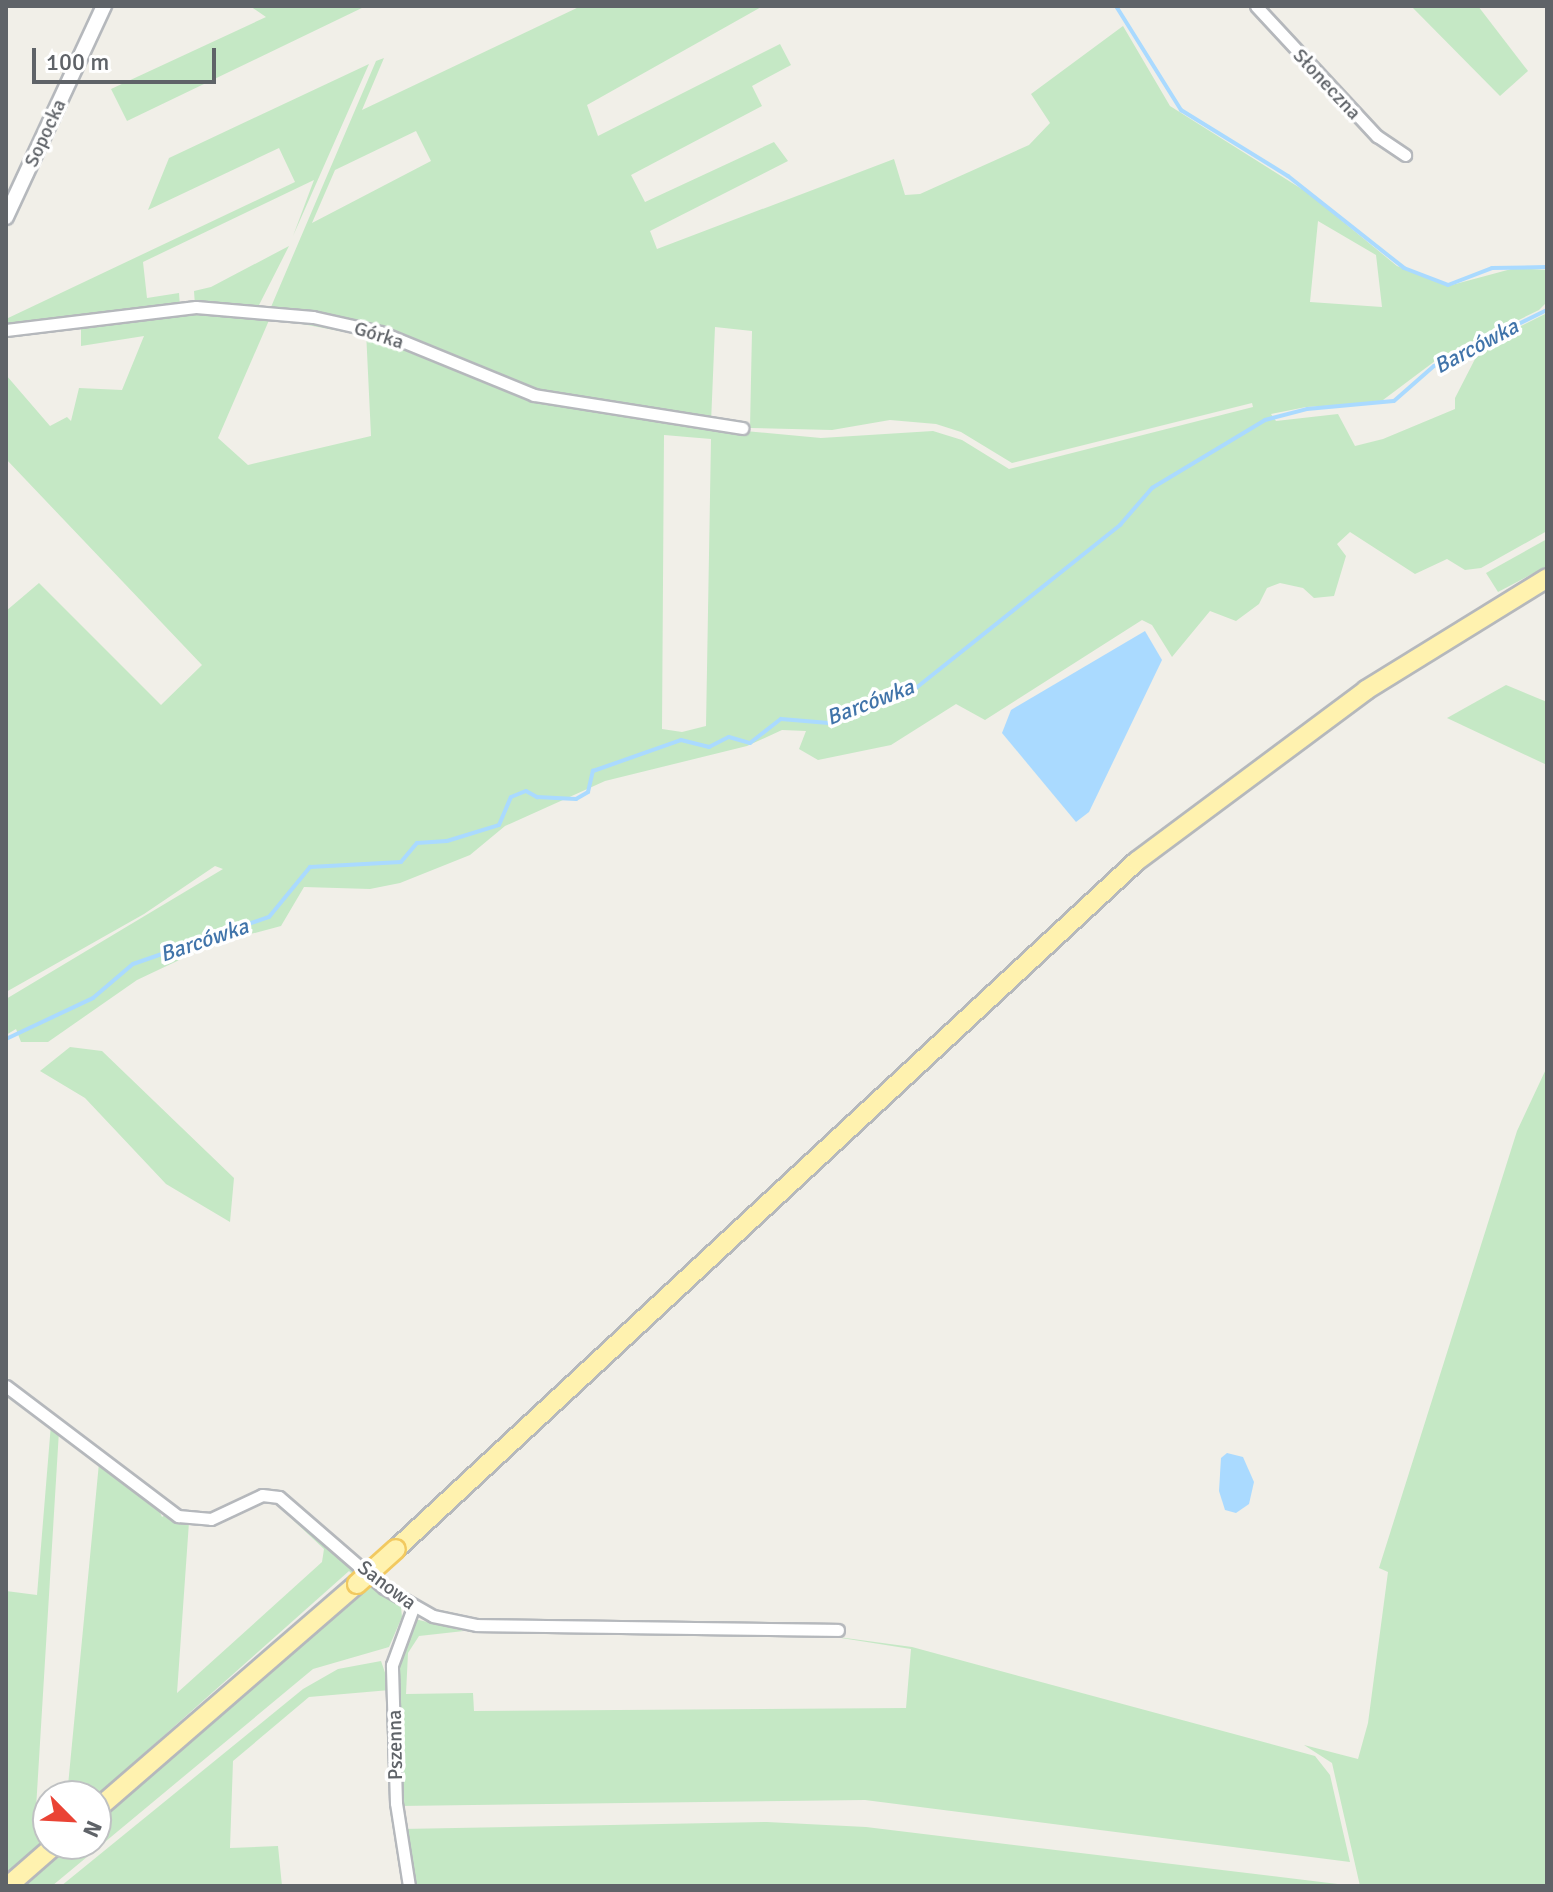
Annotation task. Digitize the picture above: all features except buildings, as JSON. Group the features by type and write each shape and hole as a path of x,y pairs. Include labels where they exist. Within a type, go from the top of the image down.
{"main road":[{"path":"112,1796 396,1549 1137,861 1376,683 1547,578"},
{"path":"8,1886 38,1860"}],"street":[{"name":"Sopocka","path":"6,217 104,6"},
{"name":"Słoneczna","path":"1256,6 1377,136 1405,155"},
{"name":"Górka","path":"6,330 196,307 313,317 380,332 534,395 742,428"},
{"name":"Sanowa","path":"6,1386 178,1516 211,1519 262,1495 283,1499 413,1608 477,1625 838,1630"},
{"name":"Pszenna","path":"409,1886 396,1803 392,1665 413,1608"}],"green space":[{"path":"250,6 366,6 127,121 111,89 266,17"},
{"path":"581,6 763,6 587,105 598,136 780,44 791,65 752,86 762,106 631,175 645,202 774,142 788,161 650,231 657,249 894,159 905,195 920,194 1029,145 1050,123 1031,94 1123,26 1170,106 1308,193 1397,266 1448,286 1515,268 1547,270 1547,302 1539,310 1435,361 1379,403 1306,407 1271,414 1276,421 1338,414 1355,446 1383,439 1455,409 1455,398 1475,359 1501,336 1547,313 1547,531 1481,568 1465,570 1447,559 1415,574 1350,532 1337,544 1346,556 1334,596 1314,598 1303,588 1280,583 1267,588 1259,604 1236,621 1210,611 1172,657 1152,625 1142,620 985,720 956,704 891,745 818,760 799,749 806,731 782,730 747,746 605,781 505,826 470,855 400,883 370,889 304,887 281,926 213,944 137,980 48,1042 21,1042 16,1029 6,1035 6,999 223,869 215,866 144,914 6,992 6,611 39,583 161,705 202,665 6,459 6,375 50,426 67,417 71,421 79,388 122,390 144,336 81,346 81,323 204,310 351,327 350,333 270,318 218,438 248,465 371,436 366,331 373,327 271,307 376,61 384,58 362,110","holes":["416,131 431,161 312,223 335,170","1318,221 1376,255 1382,307 1310,302","715,327 752,331 750,428 832,430 890,420 936,424 961,432 1012,463 1252,403 1253,407 1009,469 962,440 933,431 821,438 680,425 541,400 482,380 482,374 554,395 711,423","664,435 711,439 706,726 682,732 662,729"]},
{"path":"1411,6 1478,6 1528,71 1500,96"},
{"path":"369,64 293,236 314,180 143,262 147,298 179,293 180,307 6,327 6,319 295,182 279,148 148,210 169,158"},
{"path":"289,246 258,307 195,306 194,291 211,287"},
{"path":"1547,539 1547,566 1498,592 1486,573"},
{"path":"1506,685 1547,702 1547,765 1447,718"},
{"path":"70,1047 102,1051 234,1178 230,1222 166,1184 85,1098 40,1071"},
{"path":"1547,1067 1547,1886 1360,1886 1332,1763 1304,1745 1358,1759 1368,1723 1388,1572 1379,1568 1517,1131"},
{"path":"51,1424 59,1431 38,1780 32,1780 32,1852 6,1875 6,1591 37,1595"},
{"path":"99,1463 157,1506 162,1517 168,1513 189,1522 177,1693 322,1562 324,1549 293,1520 297,1517 401,1607 402,1617 389,1647 313,1669 112,1836 112,1809 368,1589 349,1571 112,1782 69,1780"},
{"path":"415,1619 464,1631 419,1636 408,1653 406,1694 473,1693 474,1711 906,1708 911,1649 816,1634 912,1647 1315,1756 1330,1775 1350,1862 865,1800 399,1806 397,1675"},
{"path":"381,1661 391,1690 396,1836 388,1769 390,1690 309,1697 233,1761 230,1848 278,1846 282,1886 61,1886 93,1860 112,1860 112,1844 303,1689 338,1669"},
{"path":"767,1822 866,1827 1354,1886 411,1886 401,1829"},
{"path":"52,1860 83,1860 52,1886 22,1886"}],"water":[{"path":"1145,631 1162,660 1089,812 1076,822 1002,733 1011,710"},
{"path":"1227,1453 1243,1457 1254,1482 1249,1504 1236,1513 1225,1510 1219,1491 1221,1458"}],"waterway":[{"path":"1116,6 1181,110 1288,176 1404,268 1448,285 1492,268 1547,267"},
{"name":"Barcówka","path":"6,1039 93,998 133,964 269,917 310,867 401,862 417,843 447,841 499,825 511,797 526,791 537,797 576,799 588,792 593,771 681,740 709,747 729,737 750,743 781,719 829,723 911,692 1120,525 1152,488 1265,420 1307,409 1394,401 1434,366 1547,310"}]}
